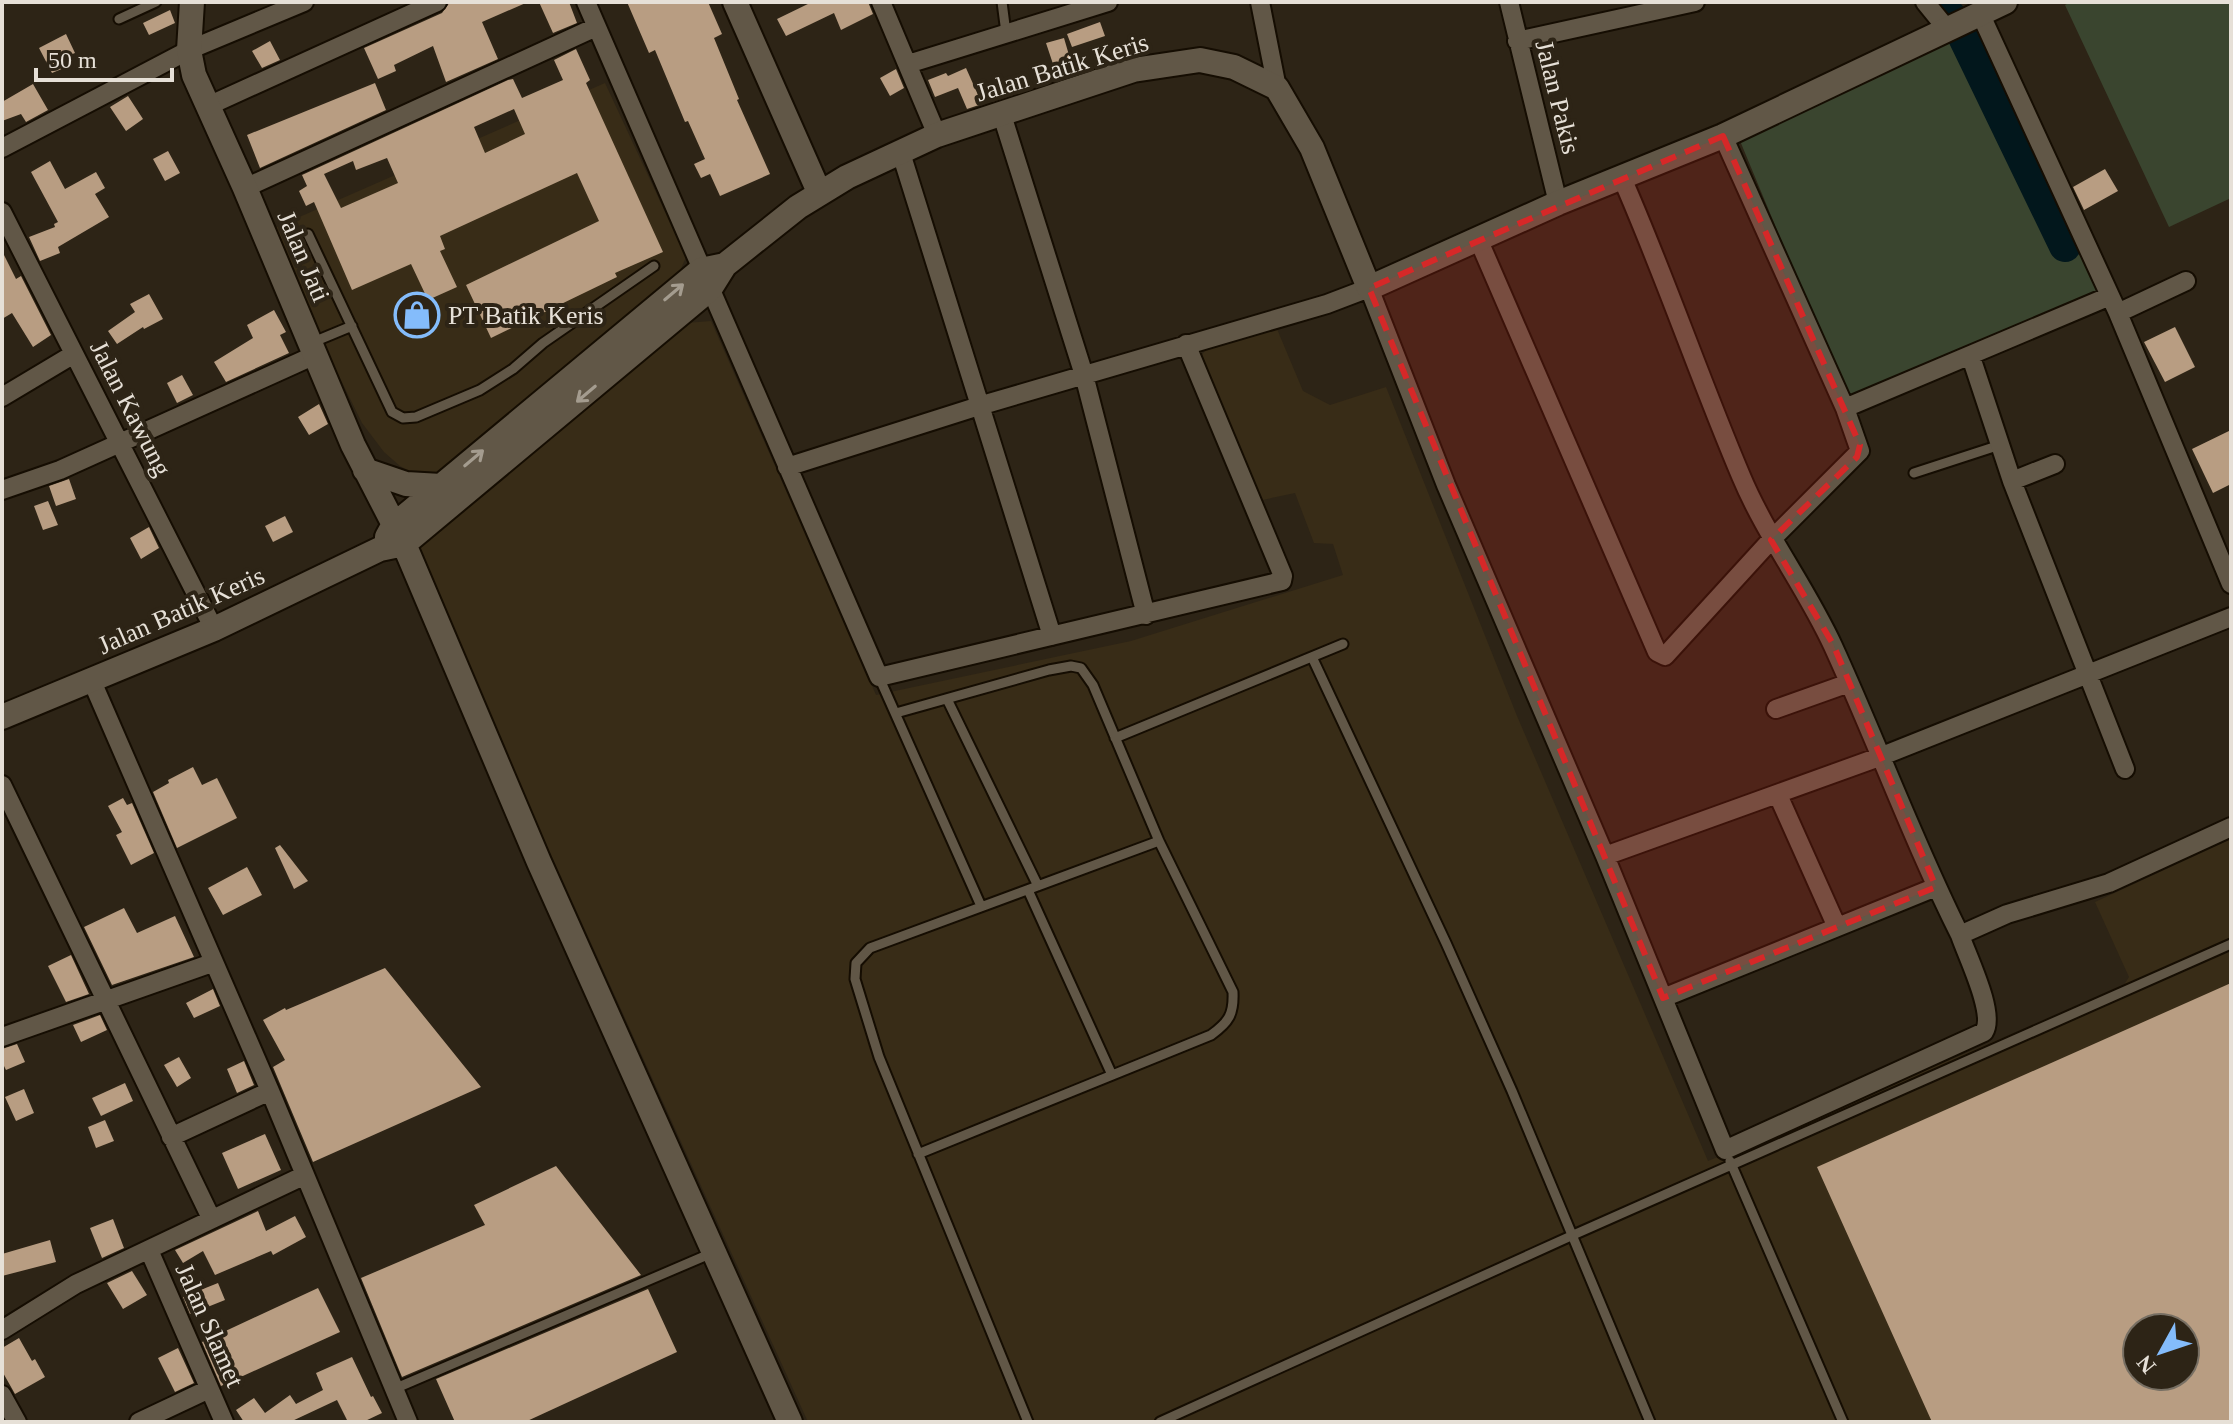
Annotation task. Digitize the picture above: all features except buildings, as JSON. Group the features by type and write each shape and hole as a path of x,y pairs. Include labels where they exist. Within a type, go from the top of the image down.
{"street":[{"name":"Jalan Jati","path":"192,2 189,50 194,75 365,470 398,535 539,862 790,1422"},
{"path":"2,148 189,50 304,2"},
{"path":"208,106 437,2"},
{"path":"586,2 879,677 1280,583 1283,579 1186,344"},
{"path":"735,2 819,192"},
{"path":"881,2 937,135"},
{"path":"908,64 1108,2"},
{"path":"1260,2 1277,88 1312,148 1452,499 1605,856 1728,1157 1863,1086 1974,1038 1987,1027 1986,1008 1960,935 1936,887 1849,683 1804,587 1771,540 1741,476 1650,241 1622,178"},
{"name":"Jalan Pakis","path":"1509,2 1558,203"},
{"path":"1517,41 1695,2"},
{"path":"1925,2 1947,29"},
{"path":"787,467 979,406 1327,304 1369,288 1558,203 1723,136 2005,2"},
{"path":"1980,13 2114,305 2231,584"},
{"path":"245,188 596,27"},
{"name":"Jalan Batik Keris","path":"705,280 819,192 937,135 1133,70 1186,61 1214,62 1234,67 1277,88"},
{"path":"1002,115 1084,375 1146,615"},
{"path":"1479,241 1659,655 1668,654 1771,540 1860,451 1845,408 1723,136"},
{"path":"901,153 1052,636"},
{"name":"Jalan Kawung","path":"2,212 8,240 74,354 214,629"},
{"path":"398,535 705,280"},
{"path":"1845,408 1971,357 2186,281"},
{"path":"2,490 60,470 120,444 313,350"},
{"path":"2,397 74,354"},
{"path":"1971,357 2012,481 2125,769"},
{"path":"398,535 441,486 524,431"},
{"path":"2012,481 2055,464"},
{"path":"365,470 406,484 441,486"},
{"name":"Jalan Batik Keris","path":"2,717 214,629 380,549 398,535"},
{"path":"1605,856 1882,756 2231,617"},
{"path":"91,679 270,1091 408,1422"},
{"path":"1776,709 1849,683"},
{"path":"2,785 211,1218"},
{"path":"1778,795 1837,927"},
{"path":"1960,935 2007,914 2109,883 2231,827"},
{"path":"1663,998 1936,887"},
{"path":"2,1037 212,963"},
{"path":"171,1137 270,1091"},
{"path":"2,1330 76,1284 303,1176"},
{"name":"Jalan Slamet","path":"149,1250 224,1422"},
{"path":"139,1422 209,1389"},
{"path":"2,1395 17,1422"}],"lane":[{"path":"119,19 156,2"},
{"path":"1002,2 1006,33"},
{"path":"308,234 392,412 403,418 416,417 480,390 654,266"},
{"path":"313,350 352,326"},
{"path":"1914,473 2000,445"},
{"path":"1115,738 1343,644"},
{"path":"1312,657 1506,1078 1650,1422"},
{"path":"896,713 1049,670 1071,666 1081,668 1093,685 1159,841 1233,992 1234,1009 1228,1023 1211,1035 918,1154"},
{"path":"879,677 981,906"},
{"path":"947,699 1033,888 1112,1075"},
{"path":"1028,1422 879,1057 855,979 856,963 870,948 1159,841"},
{"path":"1160,1422 1571,1236 1728,1157 1871,1104 2231,944"},
{"path":"1863,1086 1871,1104"},
{"path":"1728,1157 1843,1422"},
{"path":"394,1389 715,1251"}],"highlighted area":[{"path":"1723,136 1860,445 1857,457 1771,540 1833,644 1936,887 1663,998 1369,288"}],"shaded area":[{"path":"605,83 686,257 680,271 441,471 415,474 384,452 362,423 311,319 272,229"},
{"path":"711,321 876,695 1131,641 1343,575 1333,544 1314,543 1295,493 1253,502 1195,363 1206,350 1277,329 1303,391 1330,405 1386,387 1517,716 1708,1161 2122,988 2129,977 2095,902 2231,839 2231,1422 808,1422 417,559 423,538 686,323"}],"green space":[{"path":"2070,2 2231,2 2231,198 2169,227 2065,5"},
{"path":"1977,29 2099,291 1848,401 1738,136"}],"waterway":[{"path":"1938,2 1951,17"},
{"path":"1961,31 2065,246"}],"place":[{"name":"PT Batik Keris","path":"417,315"}]}
